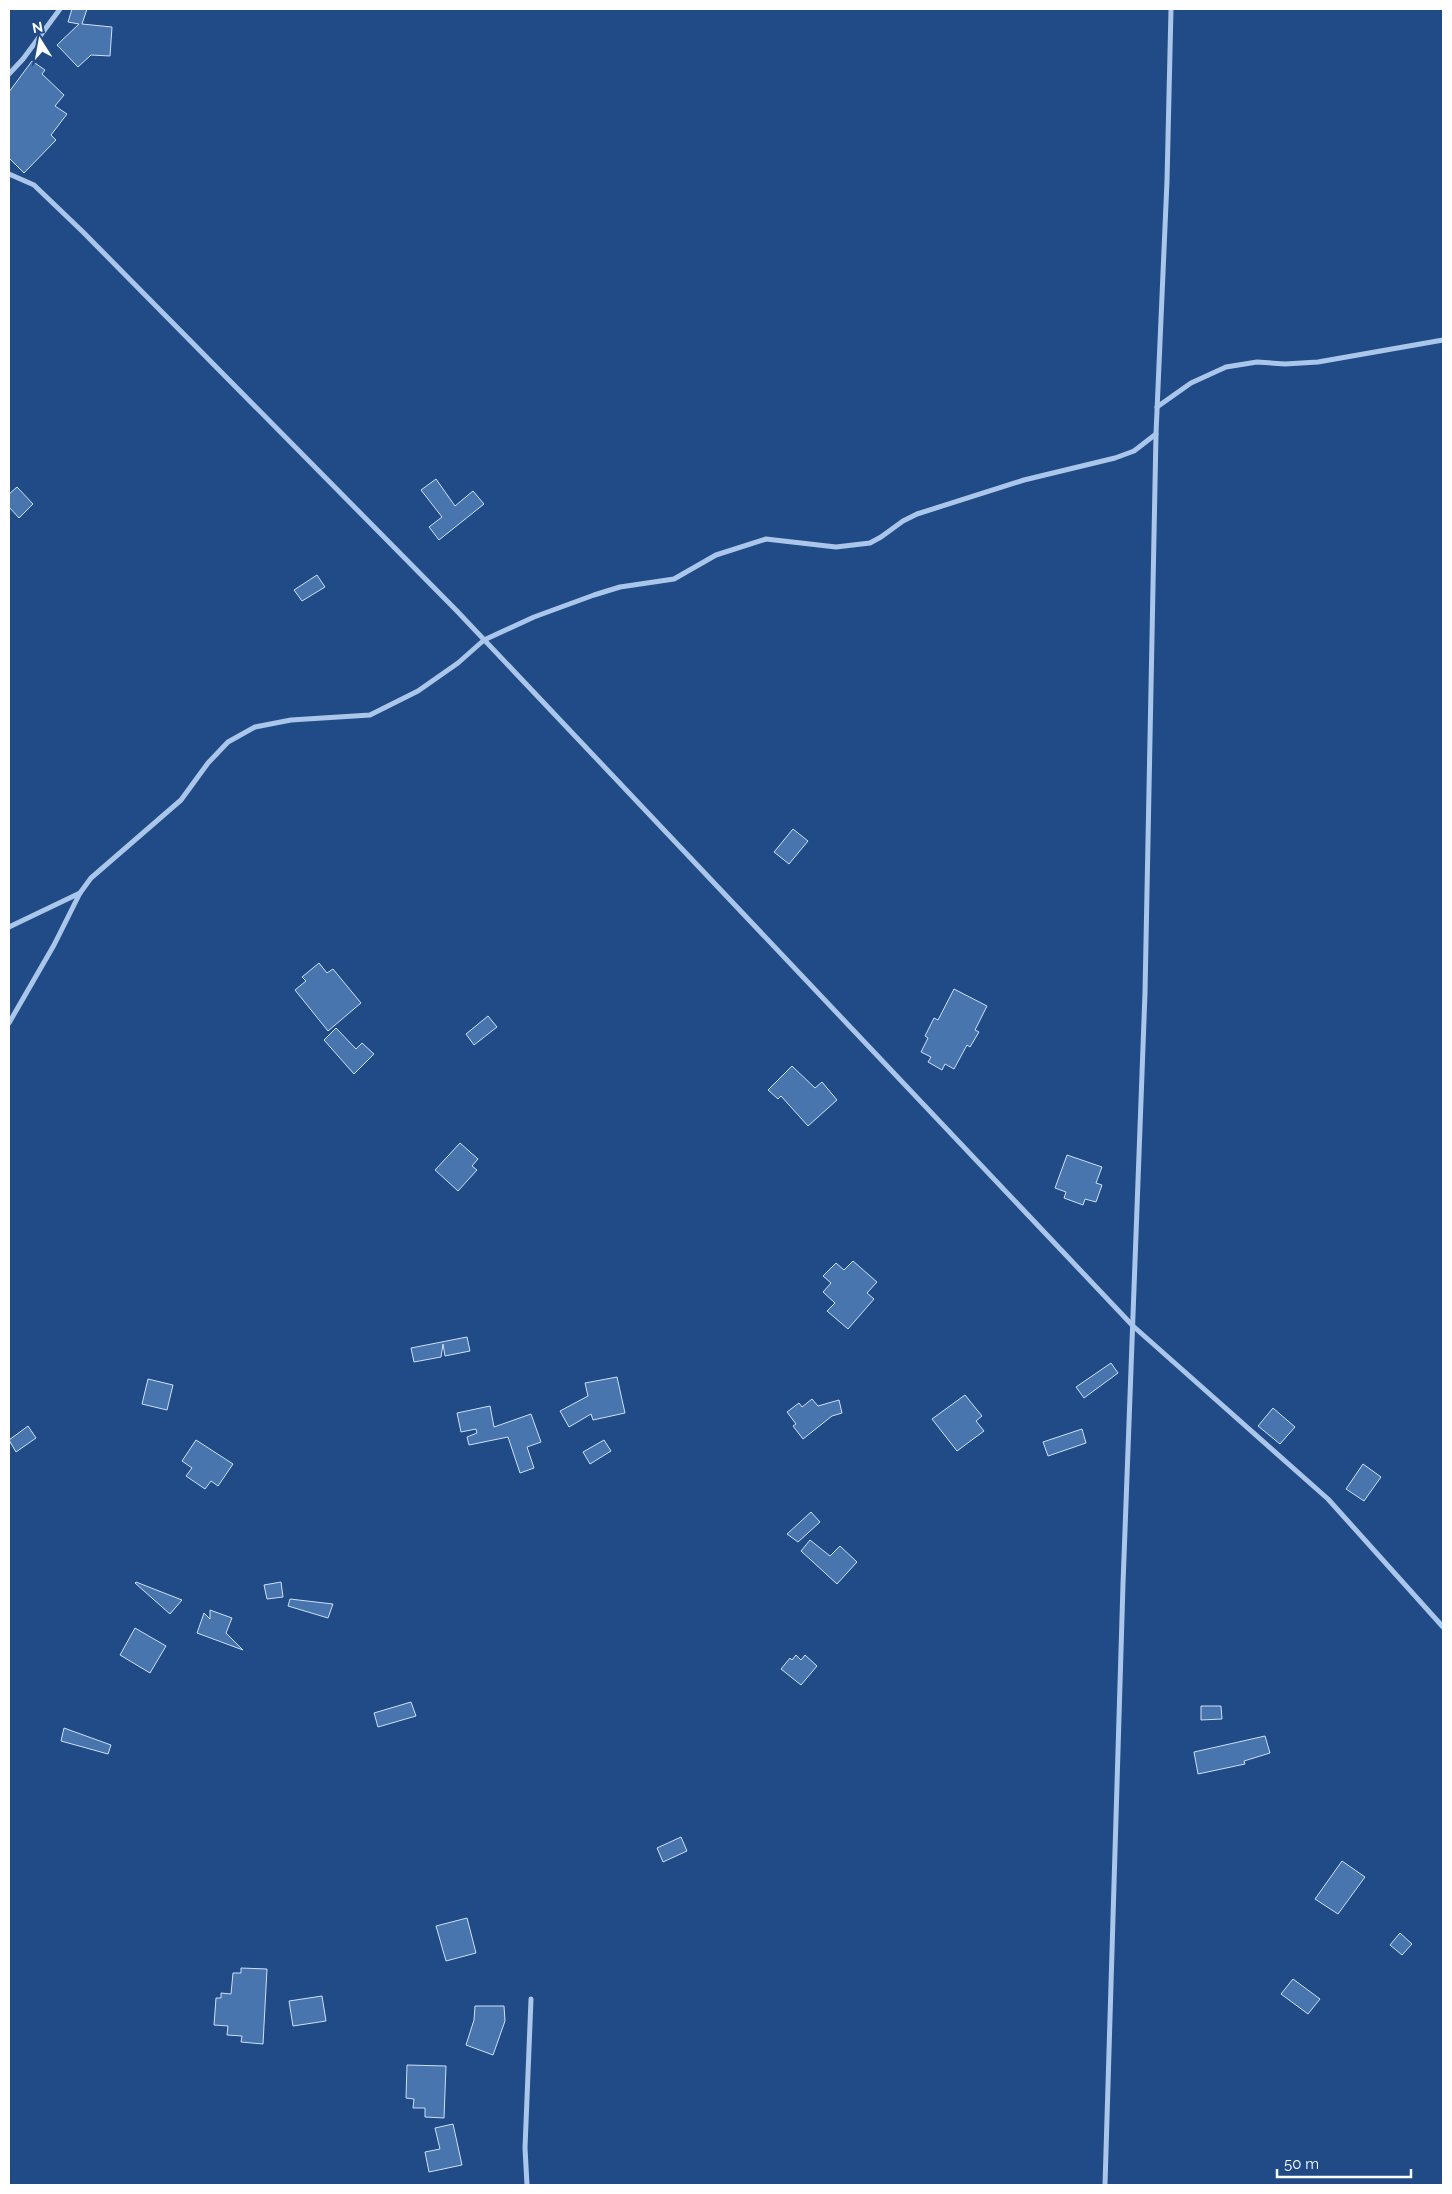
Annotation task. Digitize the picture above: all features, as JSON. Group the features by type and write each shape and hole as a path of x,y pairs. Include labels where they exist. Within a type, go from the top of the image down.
{"street":[{"path":"9,74 23,59 60,9"},
{"path":"1104,2185 1122,1584 1146,993 1156,434 1171,9"},
{"path":"9,174 34,185 83,232 484,640 1133,1326 1328,1499 1443,1627"},
{"path":"1157,407 1191,383 1226,367 1257,362 1284,364 1318,362 1443,340"},
{"path":"9,1023 54,944 80,893 91,878 181,800 208,763 228,742 255,727 291,720 370,715 418,691 458,663 484,640 534,617 594,595 620,587 674,579 716,555 766,539 836,547 870,543 881,538 903,520 917,514 1024,480 1115,458 1134,451 1156,434"},
{"path":"9,927 80,893"},
{"path":"527,2185 525,2148 532,1999"}],"building":[{"path":"72,9 87,9 82,24 112,27 110,56 91,55 78,67 57,45 79,24 68,22"},
{"path":"32,61 45,70 42,74 64,95 55,106 67,114 51,135 56,140 24,173 9,158 9,92"},
{"path":"436,479 455,506 473,491 484,504 439,540 429,527 442,517 421,490"},
{"path":"17,487 33,504 19,518 9,507 9,494"},
{"path":"317,575 325,587 302,601 294,590"},
{"path":"793,829 808,841 789,864 774,852"},
{"path":"319,963 327,973 333,969 361,1003 328,1031 295,990 306,981 302,977"},
{"path":"954,989 987,1006 975,1030 979,1032 970,1047 967,1045 954,1069 945,1064 942,1070 928,1062 931,1057 921,1052 928,1038 925,1036 934,1018 938,1020"},
{"path":"488,1016 497,1027 474,1045 466,1034"},
{"path":"336,1028 356,1049 362,1043 374,1054 354,1074 324,1040"},
{"path":"792,1066 815,1088 822,1082 837,1100 808,1126 781,1096 778,1099 768,1090"},
{"path":"460,1143 478,1159 472,1166 477,1170 458,1191 435,1170"},
{"path":"1067,1155 1102,1167 1096,1183 1102,1185 1096,1202 1085,1199 1083,1205 1064,1198 1066,1192 1055,1188"},
{"path":"853,1261 877,1282 867,1293 874,1299 848,1329 827,1311 835,1303 823,1292 831,1283 823,1276 836,1263 844,1270"},
{"path":"467,1337 470,1351 445,1356 443,1344 441,1357 414,1362 411,1348"},
{"path":"1111,1363 1118,1373 1084,1398 1076,1387"},
{"path":"617,1377 625,1413 593,1420 591,1414 569,1427 560,1411 588,1396 585,1383"},
{"path":"148,1379 173,1385 167,1410 142,1404"},
{"path":"965,1395 982,1416 976,1421 984,1431 957,1451 932,1419"},
{"path":"812,1399 818,1406 839,1400 842,1413 832,1416 803,1439 793,1426 796,1424 787,1412 799,1403 802,1407"},
{"path":"490,1406 494,1427 531,1414 541,1442 527,1447 534,1468 520,1473 508,1437 469,1445 467,1437 477,1433 476,1429 461,1432 457,1413"},
{"path":"1273,1408 1295,1427 1280,1444 1258,1426"},
{"path":"28,1426 36,1438 16,1452 9,1440"},
{"path":"1082,1429 1086,1443 1048,1456 1043,1442"},
{"path":"196,1440 233,1464 218,1486 211,1481 205,1489 186,1476 192,1468 182,1461"},
{"path":"604,1440 611,1451 590,1464 583,1452"},
{"path":"1363,1464 1381,1477 1364,1501 1346,1489"},
{"path":"811,1512 820,1522 798,1542 787,1534"},
{"path":"810,1540 830,1556 840,1546 857,1562 837,1584 801,1551"},
{"path":"136,1582 182,1600 170,1614"},
{"path":"281,1582 283,1597 267,1599 264,1585"},
{"path":"290,1599 333,1604 328,1618 288,1606"},
{"path":"210,1610 232,1618 226,1633 243,1650 197,1633 204,1613 210,1619"},
{"path":"135,1628 166,1646 150,1673 120,1655"},
{"path":"796,1655 801,1660 805,1655 817,1666 801,1685 781,1669 790,1658 792,1660"},
{"path":"411,1702 416,1716 378,1727 374,1713"},
{"path":"1201,1706 1221,1706 1222,1719 1201,1720"},
{"path":"64,1728 111,1745 108,1754 61,1741"},
{"path":"1265,1736 1270,1753 1244,1761 1245,1764 1198,1774 1194,1752"},
{"path":"681,1837 687,1851 663,1862 657,1848"},
{"path":"1342,1861 1365,1877 1338,1914 1315,1899"},
{"path":"467,1918 476,1953 446,1961 436,1926"},
{"path":"1400,1933 1412,1944 1402,1955 1390,1945"},
{"path":"241,1968 267,1969 263,2044 241,2042 242,2036 227,2035 228,2026 214,2025 216,1998 221,1998 221,1993 231,1994 233,1973 241,1973"},
{"path":"1293,1979 1320,1999 1308,2014 1281,1994"},
{"path":"322,1996 326,2021 293,2026 289,2001"},
{"path":"475,2006 504,2006 505,2021 493,2055 466,2045 474,2020"},
{"path":"407,2065 446,2066 444,2118 425,2117 425,2108 413,2108 414,2099 406,2098"},
{"path":"453,2124 462,2165 429,2172 425,2152 440,2149 435,2128"}]}
